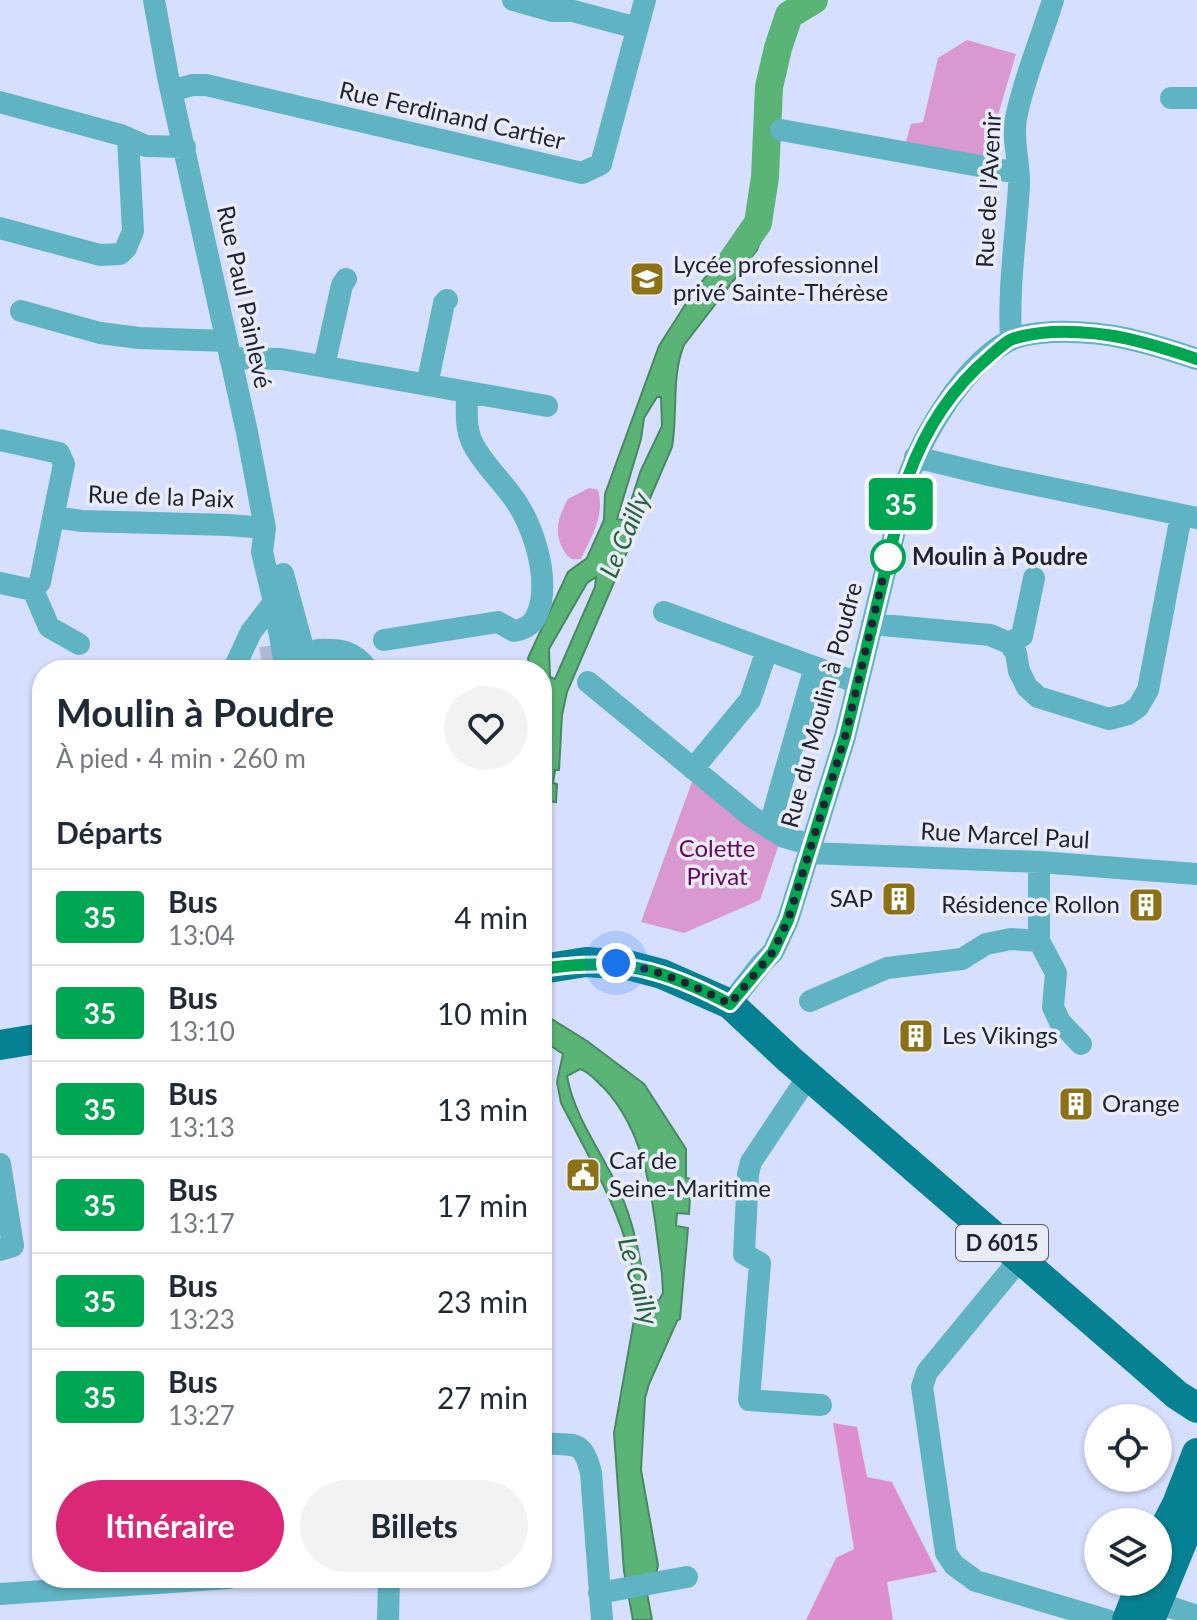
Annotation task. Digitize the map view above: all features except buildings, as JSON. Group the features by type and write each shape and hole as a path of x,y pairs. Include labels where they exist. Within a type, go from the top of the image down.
{"main road":[{"name":"D 6015","path":"552,967 586,962 628,965 662,974 730,1004 1177,1395 1197,1408"},
{"path":"0,1045 32,1040"},
{"path":"1172,1514 1197,1453"},
{"path":"1127,1620 1150,1602 1197,1506"}],"street":[{"name":"Rue Paul Painlevé","path":"154,0 265,528"},
{"path":"513,0 552,11 572,6 637,28"},
{"name":"Rue Ferdinand Cartier","path":"170,84 206,85 582,173 601,164 645,0"},
{"name":"Rue de l'Avenir","path":"1011,340 1010,283 1018,173 1016,121 1053,0"},
{"path":"1171,98 1197,98"},
{"path":"0,102 128,138 146,146 185,147"},
{"path":"781,130 1018,173"},
{"path":"0,228 100,255 120,254 133,231 128,138"},
{"path":"324,366 342,285 346,279"},
{"path":"427,385 447,300"},
{"path":"21,311 100,333 228,349 547,406"},
{"name":"Rue du Moulin à Poudre","path":"730,1004 776,947 788,920 858,683 908,477 928,431 959,386 1011,340 1040,333 1110,334 1135,338 1197,359"},
{"path":"384,640 498,622 514,631 530,627 537,617 542,585 539,556 530,527 512,495 481,458 470,438 467,393"},
{"path":"0,440 59,453 64,464 40,582 33,590"},
{"path":"872,624 990,635 1009,643 1016,653 1019,671 1027,687 1038,697 1109,719 1128,714 1138,707 1148,690 1189,517 915,457"},
{"name":"Rue de la Paix","path":"55,517 82,521 265,528"},
{"path":"265,528 262,552 284,660"},
{"path":"265,528 276,549 314,660 341,649 357,660"},
{"path":"513,619 520,617 528,602 531,555 535,550"},
{"path":"1009,643 1022,636 1034,578"},
{"path":"0,583 33,590"},
{"path":"33,590 49,627 79,644"},
{"path":"238,660 251,632 274,602"},
{"path":"664,612 858,683"},
{"path":"693,769 750,700 767,650"},
{"path":"249,660 261,658"},
{"path":"769,828 815,667"},
{"name":"Rue Marcel Paul","path":"588,682 769,828 811,849 1197,874"},
{"path":"1039,862 1039,941 1056,973 1053,1007 1060,1022 1081,1044"},
{"path":"810,1001 887,968 962,959 986,944 1011,939 1039,941"},
{"path":"809,1075 758,1151 748,1174 744,1254 760,1263 749,1400 821,1405"},
{"path":"0,1164 13,1246 0,1250"},
{"path":"1020,1259 927,1372 922,1387 946,1553 954,1565 976,1581 1107,1620"},
{"path":"552,1444 580,1447 587,1454 602,1620"},
{"path":"599,1593 687,1577"},
{"path":"0,1594 86,1588"},
{"path":"388,1620 389,1588"},
{"path":"1150,1602 1197,1616"}],"green space":[{"path":"967,40 1016,54 998,115 996,164 904,148 911,124 923,122 938,58"},
{"path":"589,488 598,490 599,517 581,559 573,559 561,544 559,518 568,499"},
{"name":"Colette Privat","path":"693,779 779,844 760,900 684,933 641,922"}],"shaded area":[{"path":"833,1423 857,1427 867,1477 892,1482 937,1572 887,1582 893,1620 806,1620 836,1558 854,1549"}],"water":[{"path":"743,230 763,235 757,250 684,345 677,369 672,447 567,692 562,715 559,770 555,770 553,783 557,784 556,802 552,802 552,678 555,679 595,587 596,577 587,583 549,649 549,660 528,658 568,572 587,558 604,520 605,494 659,346 692,294","holes":["657,397 661,397 662,426 641,470 626,516 617,519 641,439 644,418"]},
{"path":"552,1019 644,1084 686,1149 686,1178 691,1179 689,1214 677,1213 676,1226 688,1228 680,1319 645,1398 641,1470 658,1565 647,1593 652,1620 633,1620 624,1571 614,1433 637,1303 635,1278 610,1200 561,1103 557,1082 563,1054 552,1047","holes":["580,1069 590,1074 619,1107 631,1129 647,1175 663,1293 659,1300 651,1303 646,1293 629,1215 582,1120 567,1076"]}],"waterway":[{"name":"Le Cailly","path":"731,262 758,223 765,177 769,87 778,48 789,15 814,0"}],"tunnel":[{"path":"261,658 299,652"}],"bus line":[{"name":"35","path":"552,967 586,962 628,965 662,974 730,1004 773,952 788,920 845,737 908,477 922,441 946,403 978,366 1011,340 1040,333 1092,332 1135,338 1197,359"}],"place":[{"name":"Lycée professionnel privé Sainte-Thérèse","path":"647,279"},
{"name":"Moulin à Poudre","path":"888,557"},
{"name":"SAP","path":"899,899"},
{"name":"Résidence Rollon","path":"1146,905"},
{"name":"Les Vikings","path":"916,1036"},
{"name":"Orange","path":"1076,1104"},
{"name":"Caf de Seine-Maritime","path":"583,1175"}],"route":[{"path":"616,963 662,974 730,1004 773,952 788,920 845,737 888,557"}]}
